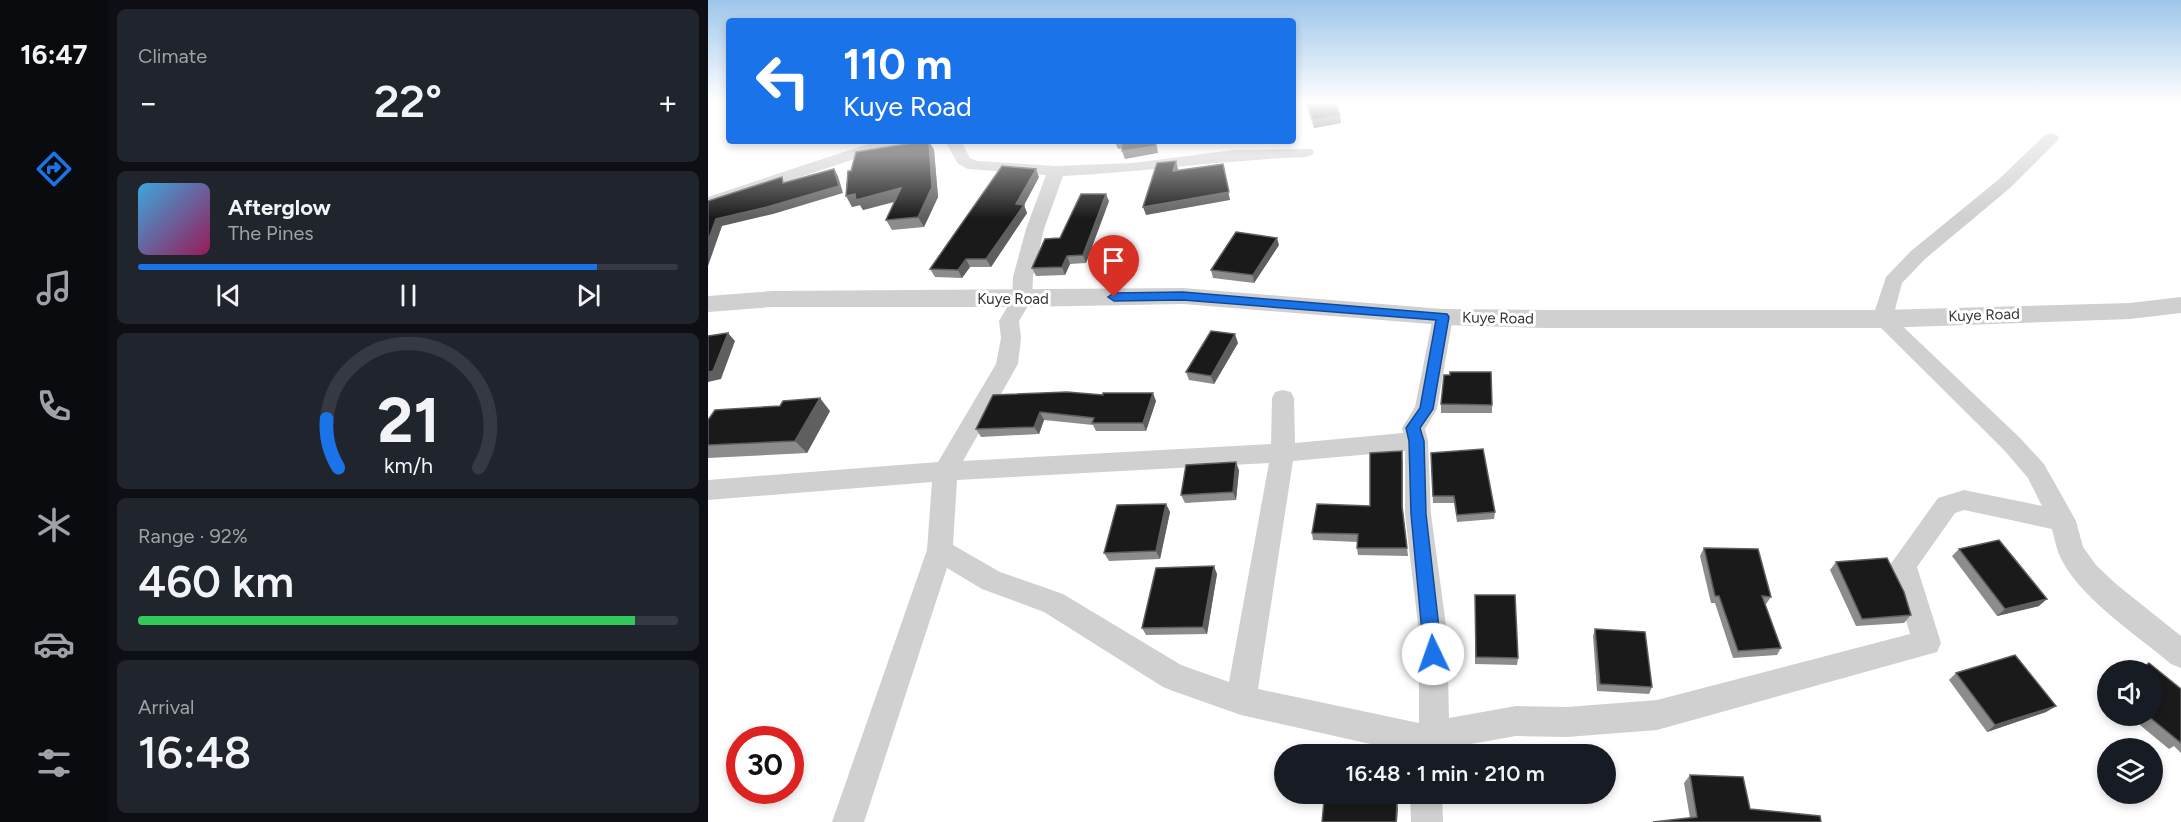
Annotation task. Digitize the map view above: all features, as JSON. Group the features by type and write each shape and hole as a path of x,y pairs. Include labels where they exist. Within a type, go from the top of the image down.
{"street":[{"path":"2047,141 2004,183 1918,255 1893,281 1882,319 2018,450 2036,471 2063,521 2071,551 2087,573 2106,593 2181,654"},
{"path":"708,202 884,144"},
{"path":"955,144 964,161 974,166 1056,171 1132,168 1224,156 1306,152"},
{"path":"848,822 940,550 945,471 1007,364 1011,338 1009,321 1022,299 1023,277 1035,229 1056,171"},
{"name":"Kuye Road","path":"708,304 772,299 1022,299 1183,296 1443,317 1882,319 2130,311 2181,305"},
{"path":"1423,742 1432,633 1419,514 1416,441 1413,428 1426,409 1443,317"},
{"path":"1241,700 1283,453 1283,398"},
{"path":"708,490 945,471 1283,453 1416,441"},
{"path":"940,550 991,581 1053,603 1173,677 1241,700 1423,742 1516,721 1567,722 1657,715 1927,643 1903,565 1947,505 1964,500 2063,521"},
{"path":"1426,804 1427,822"}],"building":[{"path":"905,144 929,144 932,187 918,217 886,220 901,188 856,200 855,194 846,196 848,171 851,171 856,152"},
{"path":"1121,144 1156,144 1156,146 1122,151"},
{"path":"1176,161 1173,171 1223,164 1229,192 1143,207 1157,163"},
{"path":"1002,166 1036,169 1016,204 1024,205 986,259 966,259 958,270 930,269"},
{"path":"834,169 839,186 716,219 708,241 708,201 782,177 783,183"},
{"path":"1081,194 1106,194 1083,255 1067,256 1062,267 1032,268 1045,239 1060,238"},
{"path":"1236,232 1277,238 1253,275 1211,270"},
{"path":"1211,331 1235,334 1211,376 1186,372"},
{"path":"728,333 713,371 708,372 708,336"},
{"path":"1450,372 1491,372 1492,405 1441,404 1444,375 1450,375"},
{"path":"1067,392 1103,395 1103,393 1153,393 1143,423 1092,423 1094,418 1040,412 1034,427 976,429 993,395"},
{"path":"820,398 795,441 708,445 708,420 715,410 780,406 783,401"},
{"path":"1483,449 1495,512 1457,515 1454,496 1433,496 1431,453"},
{"path":"1402,451 1402,506 1407,548 1357,548 1358,534 1312,533 1317,504 1370,506 1370,453"},
{"path":"1236,462 1233,492 1181,495 1186,465"},
{"path":"1166,504 1156,551 1104,553 1117,505"},
{"path":"1999,540 2047,599 2005,609 1959,549"},
{"path":"1704,548 1758,549 1771,597 1762,596 1781,648 1738,651 1719,596 1715,596"},
{"path":"1887,558 1904,592 1911,615 1862,619 1836,562"},
{"path":"1214,566 1203,627 1142,628 1156,568"},
{"path":"1475,595 1515,595 1518,658 1476,657"},
{"path":"1595,629 1645,632 1652,687 1600,684"},
{"path":"2015,655 2056,706 1995,725 1956,673"},
{"path":"2163,674 2181,689 2181,743 2160,726 2163,726"},
{"path":"1690,775 1743,777 1750,809 1820,816 1821,822 1653,822 1697,817"},
{"path":"1324,804 1397,804 1396,822 1322,822"}],"route":[{"path":"1114,297 1183,296 1443,317 1426,409 1413,428 1416,441 1419,514 1433,654"}]}
